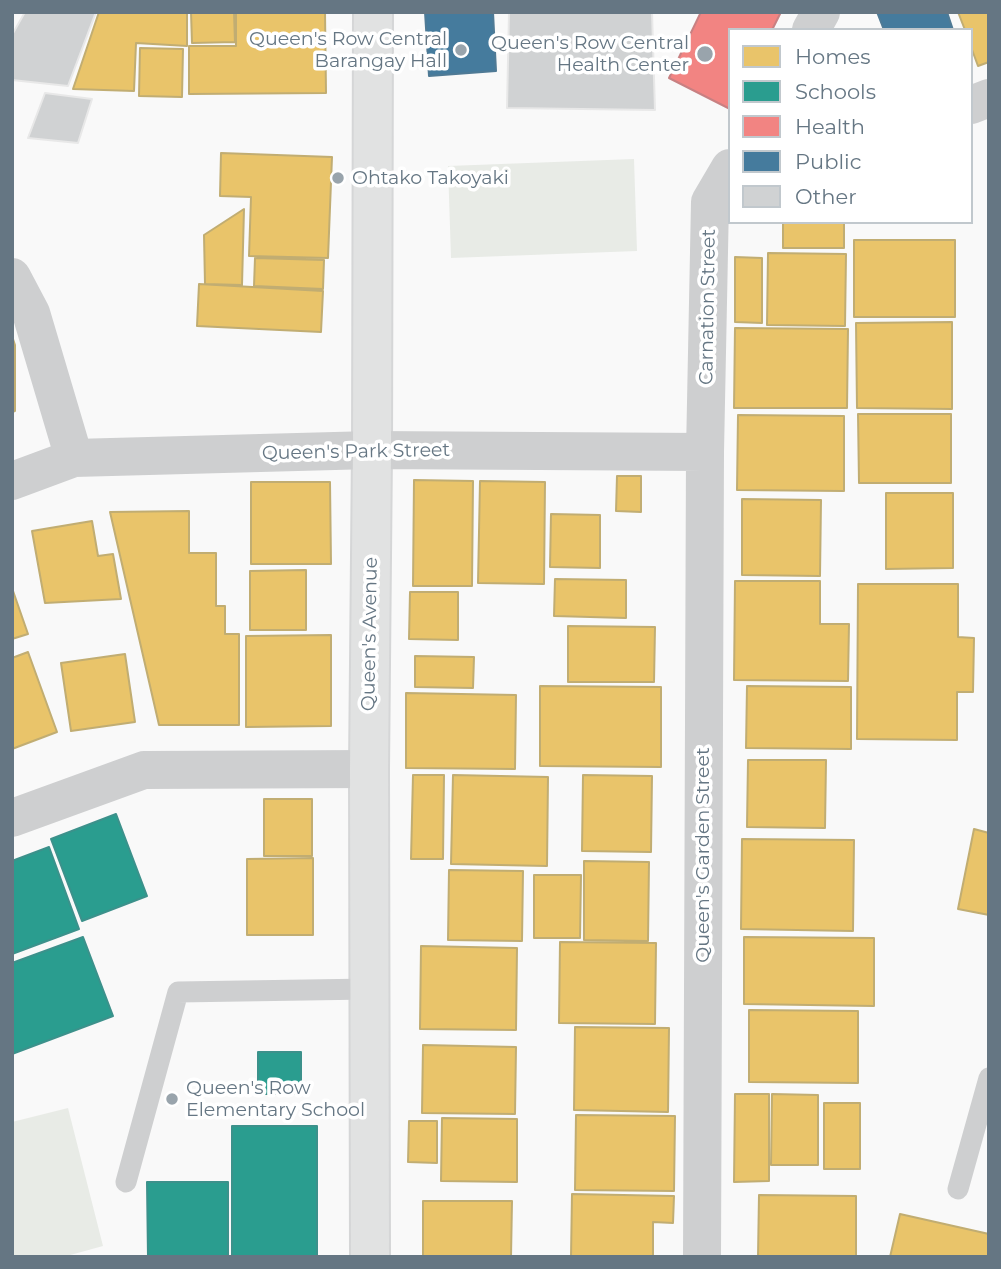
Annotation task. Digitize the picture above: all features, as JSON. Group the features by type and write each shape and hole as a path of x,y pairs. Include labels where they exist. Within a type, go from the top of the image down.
{"street":[{"name":"Queen's Avenue","path":"370,1257 369,769 373,12"},
{"path":"812,28 821,12"},
{"name":"Carnation Street","path":"705,452 720,198 728,174"},
{"path":"12,277 31,313 74,458"},
{"name":"Queen's Park Street","path":"12,481 74,458 372,450 705,452"},
{"name":"Queen's Garden Street","path":"702,1257 705,452"},
{"path":"12,818 144,770 369,769"}],"lane":[{"path":"126,1182 178,992 370,989"},
{"path":"958,1189 989,1078"}],"shaded area":[{"path":"634,159 637,251 451,258 448,166"},
{"path":"68,1108 103,1246 63,1257 12,1257 12,1122"}],"building: Homes":[{"path":"99,12 187,12 187,46 136,43 134,91 73,89"},
{"path":"191,12 234,12 235,42 192,43"},
{"path":"236,12 325,12 326,93 189,94 189,46 236,46"},
{"path":"958,12 989,12 989,62 978,66 973,52 973,28 964,28"},
{"path":"140,48 183,49 182,97 139,96"},
{"path":"221,153 332,157 328,258 249,256 251,197 220,196"},
{"path":"244,209 242,285 205,284 204,235"},
{"path":"783,224 844,224 844,248 783,248"},
{"path":"854,240 955,240 955,317 854,317"},
{"path":"768,253 846,254 845,326 767,325"},
{"path":"735,257 762,258 762,323 735,322"},
{"path":"255,258 324,260 323,289 254,286"},
{"path":"199,284 323,291 321,332 197,326"},
{"path":"952,322 952,409 857,408 856,323"},
{"path":"735,328 848,329 847,408 734,408"},
{"path":"12,336 15,345 15,411 12,412"},
{"path":"858,414 951,414 951,483 859,483"},
{"path":"738,415 844,416 844,491 737,490"},
{"path":"617,476 641,476 641,512 616,511"},
{"path":"414,480 473,481 472,586 413,586"},
{"path":"480,481 545,482 544,584 478,583"},
{"path":"251,482 330,482 331,564 251,564"},
{"path":"886,493 953,493 953,568 886,569"},
{"path":"742,499 821,500 820,576 742,575"},
{"path":"189,511 189,553 216,553 216,606 225,606 225,634 239,634 239,725 159,725 110,512"},
{"path":"551,514 600,515 600,568 550,567"},
{"path":"92,521 98,556 113,554 121,599 45,603 32,531"},
{"path":"306,570 306,630 250,630 250,571"},
{"path":"555,579 626,580 626,618 554,616"},
{"path":"735,581 820,581 820,624 849,624 848,681 734,680"},
{"path":"858,584 958,584 958,637 974,638 973,692 957,692 957,740 857,739"},
{"path":"12,588 28,634 12,639"},
{"path":"410,592 458,592 458,640 409,639"},
{"path":"568,626 655,627 654,682 568,682"},
{"path":"331,635 331,726 246,727 246,636"},
{"path":"28,652 57,732 12,749 12,658"},
{"path":"125,654 135,722 71,731 61,663"},
{"path":"415,656 474,657 473,688 415,687"},
{"path":"540,686 661,687 661,767 540,766"},
{"path":"747,686 851,687 851,749 746,748"},
{"path":"406,693 516,695 515,769 406,768"},
{"path":"748,760 826,760 825,828 747,827"},
{"path":"413,775 444,775 443,859 411,859"},
{"path":"453,775 548,777 547,866 451,864"},
{"path":"583,775 652,776 651,852 582,851"},
{"path":"264,799 312,799 312,856 264,856"},
{"path":"974,829 989,833 989,915 958,909"},
{"path":"742,839 854,840 853,931 741,929"},
{"path":"313,858 313,935 247,935 247,859"},
{"path":"584,861 649,862 648,941 584,940"},
{"path":"449,870 523,871 522,941 448,940"},
{"path":"534,875 581,875 580,938 534,938"},
{"path":"744,937 874,938 874,1006 744,1004"},
{"path":"560,942 656,943 655,1024 559,1023"},
{"path":"421,946 517,948 516,1030 420,1029"},
{"path":"749,1010 858,1011 858,1083 749,1082"},
{"path":"575,1027 669,1028 668,1112 574,1110"},
{"path":"423,1045 516,1047 515,1114 422,1113"},
{"path":"735,1094 769,1094 769,1181 734,1182"},
{"path":"772,1094 818,1095 818,1165 771,1165"},
{"path":"824,1103 860,1103 860,1169 824,1169"},
{"path":"576,1115 675,1116 674,1191 575,1190"},
{"path":"442,1118 517,1119 517,1182 441,1181"},
{"path":"409,1121 437,1121 437,1163 408,1162"},
{"path":"572,1194 674,1196 673,1223 653,1222 653,1257 571,1257"},
{"path":"759,1195 856,1196 856,1257 758,1257"},
{"path":"423,1201 512,1201 511,1257 423,1257"},
{"path":"900,1214 989,1234 989,1257 890,1257"}],"building: Schools":[{"path":"116,814 147,896 82,921 51,839"},
{"path":"49,847 79,929 12,954 12,861"},
{"path":"83,937 113,1016 12,1054 12,963"},
{"path":"258,1052 301,1052 301,1094 258,1094"},
{"path":"232,1126 317,1126 317,1257 232,1257"},
{"path":"147,1182 228,1182 228,1257 148,1257"}],"building: Health":[{"name":"Queen's Row Central Health Center","path":"701,12 781,12 773,28 728,28 728,108 669,78"}],"building: Public":[{"name":"Queen's Row Central Barangay Hall","path":"425,12 493,12 496,71 429,76"},
{"path":"877,12 947,12 952,28 883,28"}],"building: Other":[{"path":"25,12 96,12 68,86 12,80 12,35"},
{"path":"509,12 652,12 655,110 507,108"},
{"path":"45,93 92,99 78,143 28,138"}],"place":[{"name":"Queen's Row Central Barangay Hall","path":"461,50"},
{"name":"Queen's Row Central Health Center","path":"705,54"},
{"name":"Ohtako Takoyaki","path":"338,178"},
{"name":"Queen's Row Elementary School","path":"172,1099"}]}
